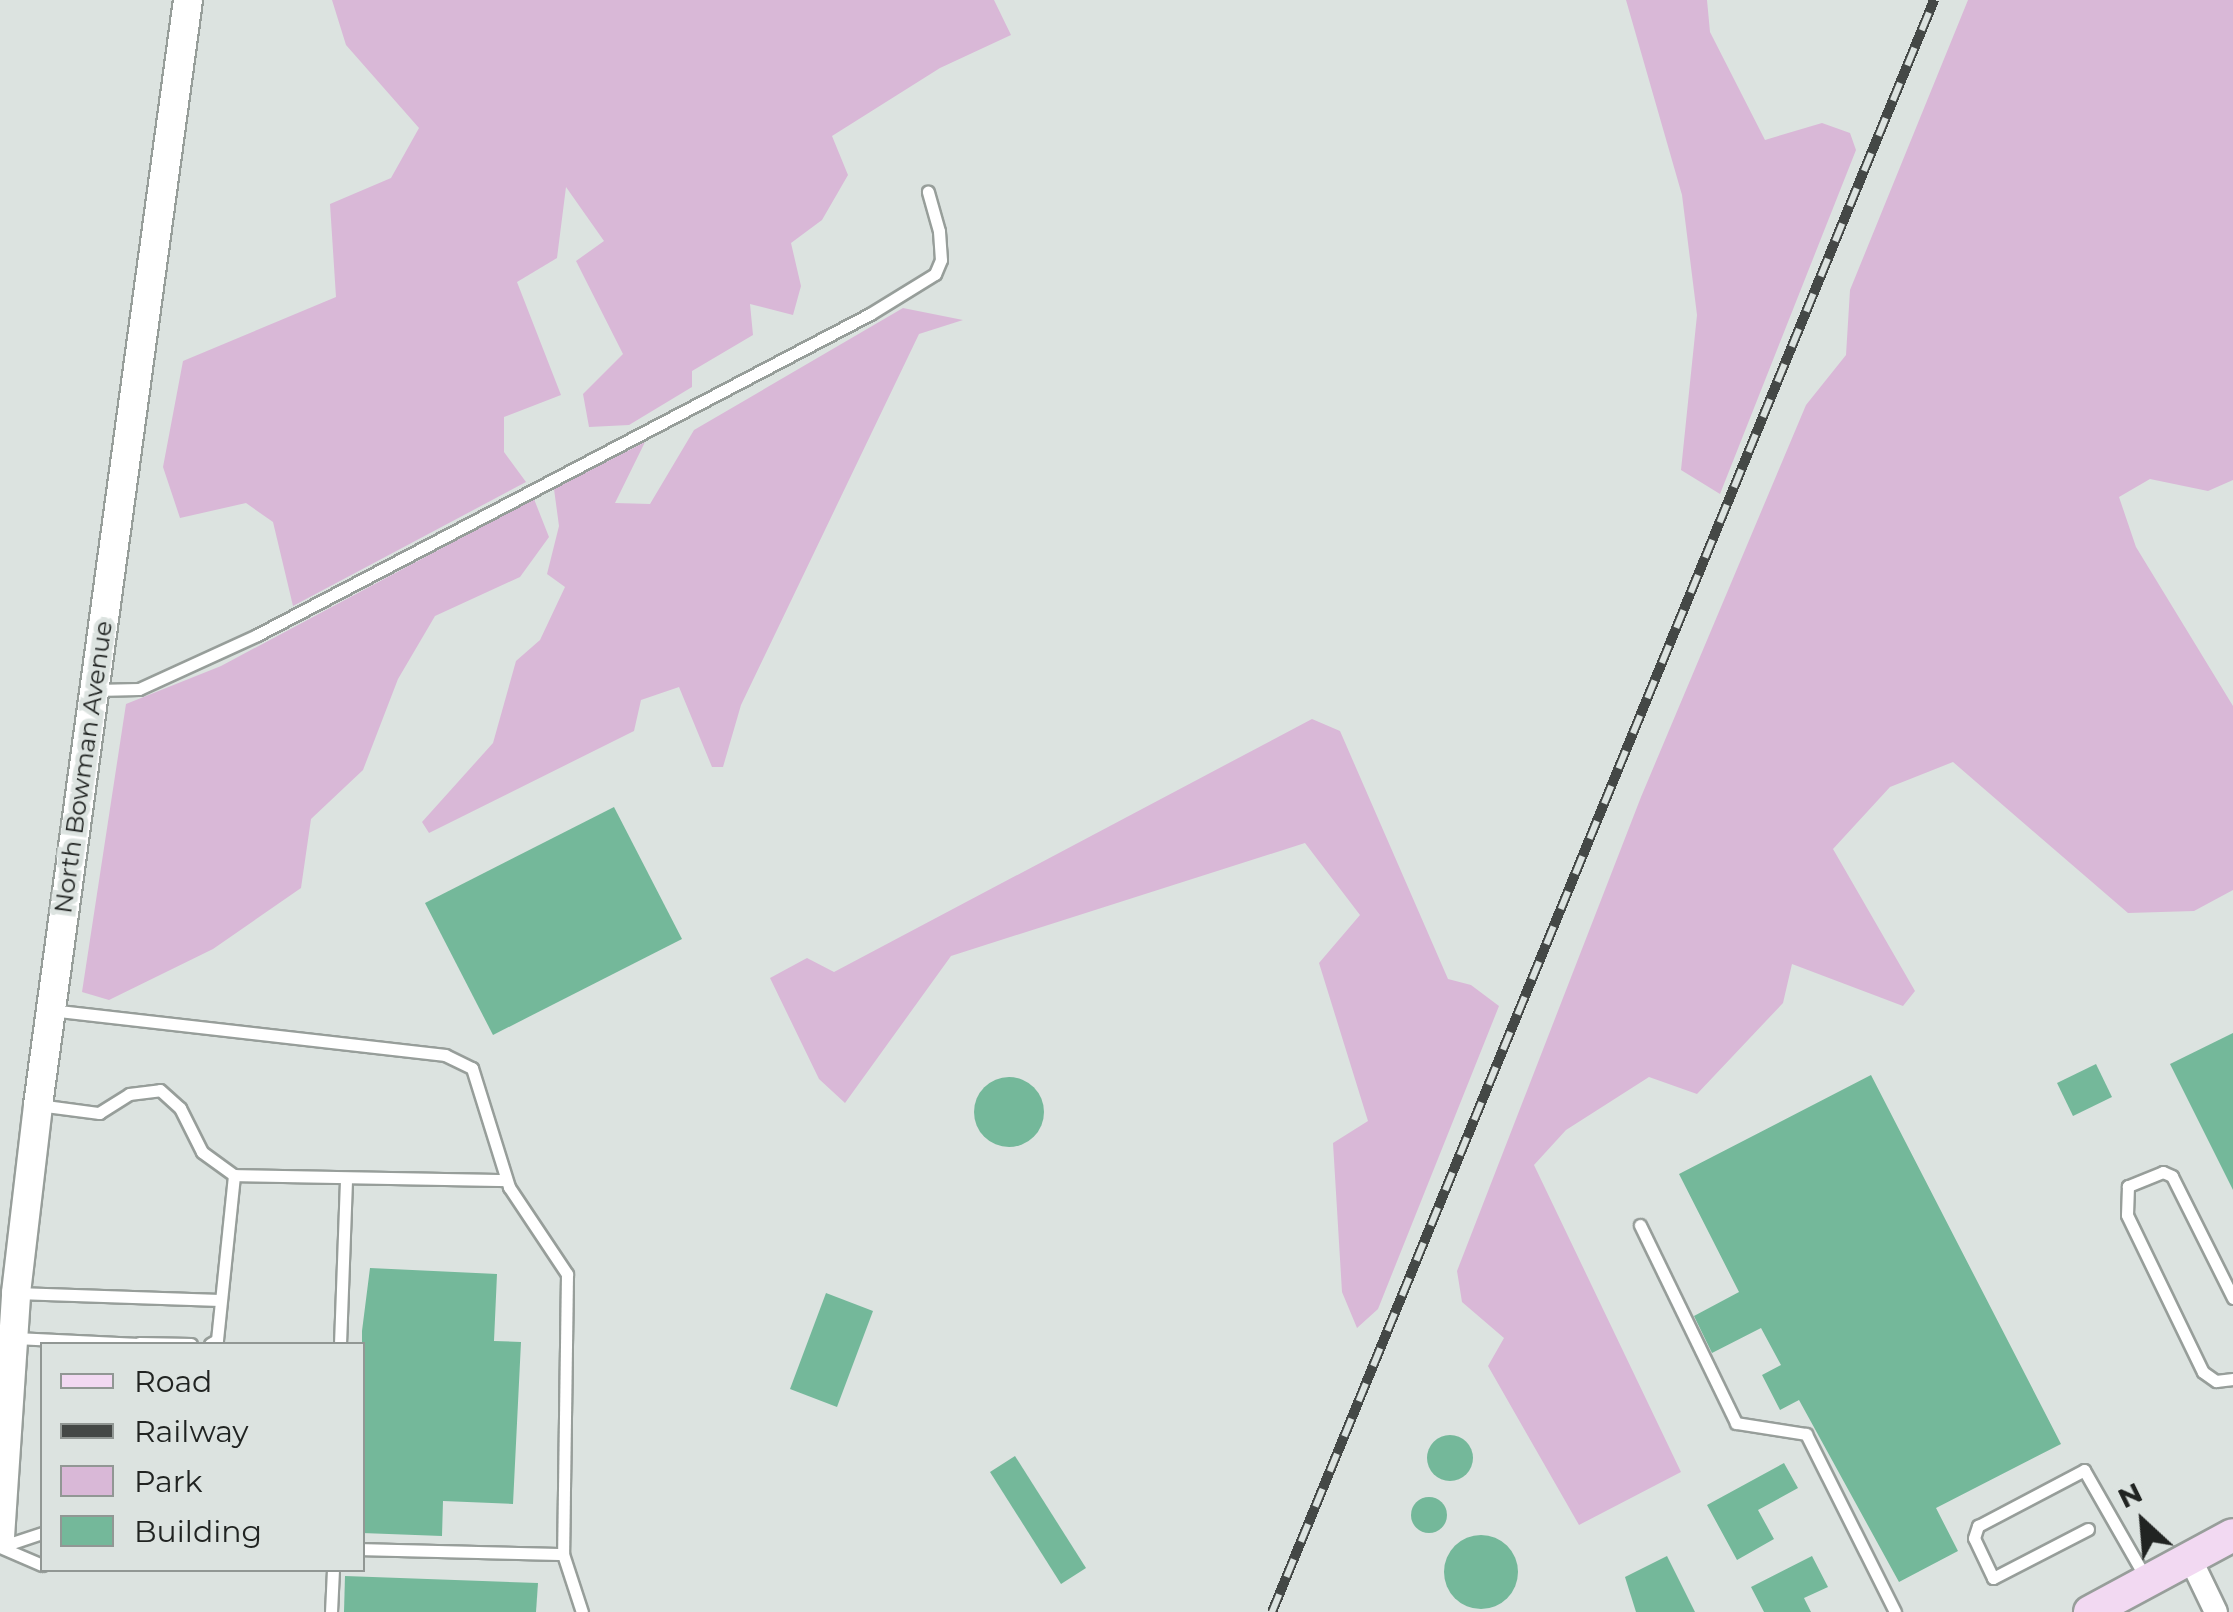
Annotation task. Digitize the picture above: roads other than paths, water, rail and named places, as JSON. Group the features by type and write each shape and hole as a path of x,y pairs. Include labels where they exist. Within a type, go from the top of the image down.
{"main road":[{"path":"2090,1612 2233,1536"}],"street":[{"name":"North Bowman Avenue","path":"0,1537 12,1338 38,1105 188,0"},
{"path":"2190,1558 2216,1612"}],"lane":[{"path":"93,690 139,690 256,635 870,314 935,274 941,260 928,192"},
{"path":"50,1010 446,1055 472,1068 506,1180 567,1274 562,1554 582,1612"},
{"path":"38,1105 99,1113 129,1094 160,1090 180,1108 202,1152 234,1175 506,1180"},
{"path":"2233,1298 2172,1176 2163,1172 2128,1186 2127,1215 2203,1372 2216,1381 2233,1379"},
{"path":"213,1342 234,1175"},
{"path":"340,1342 346,1179"},
{"path":"1640,1225 1736,1423 1806,1434 1895,1612"},
{"path":"16,1293 220,1300"},
{"path":"12,1338 97,1342"},
{"path":"2088,1529 1993,1578 1974,1538 1978,1526 2084,1470 2147,1581"},
{"path":"0,1547 40,1534"},
{"path":"0,1547 40,1564"},
{"path":"365,1549 562,1554"},
{"path":"331,1612 333,1572"}],"railway":[{"path":"1272,1612 1934,0"}]}
